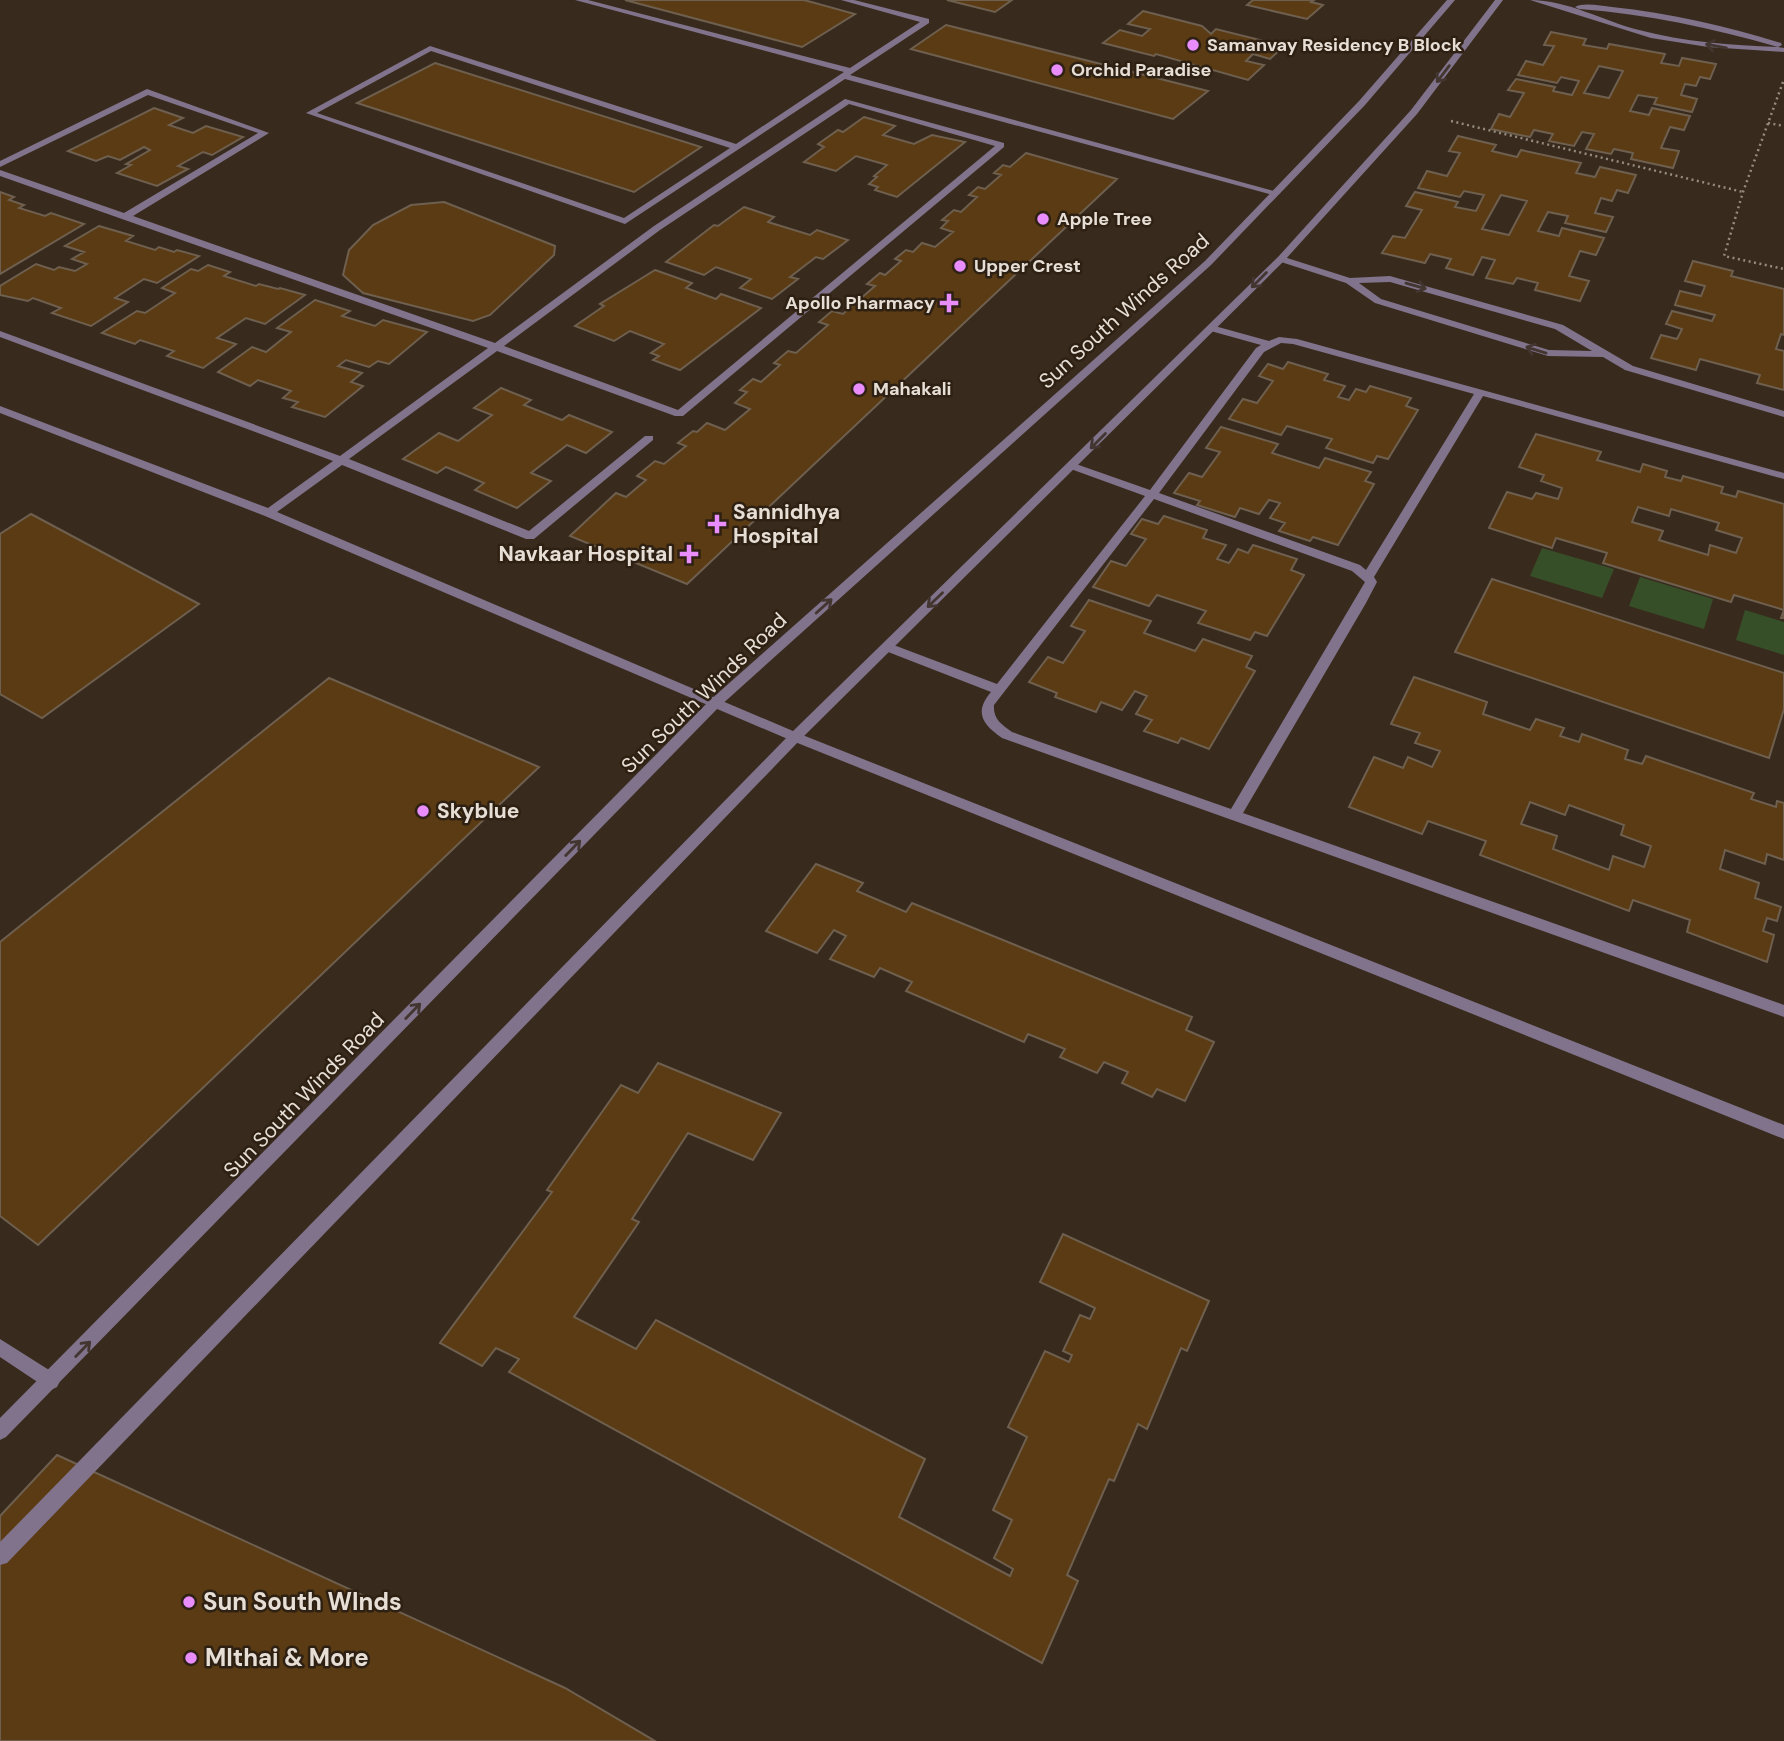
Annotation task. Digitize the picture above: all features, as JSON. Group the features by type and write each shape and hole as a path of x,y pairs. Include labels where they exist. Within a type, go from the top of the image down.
{"street":[{"path":"579,0 1276,193"},
{"path":"737,147 430,48 310,113 625,221 737,147 926,21 845,0"},
{"name":"Sun South Winds Road","path":"0,1432 714,704 1208,263 1362,103 1451,0"},
{"path":"0,1556 795,737 1281,259 1415,112 1499,0"},
{"path":"1534,0 1634,31 1726,48 1784,48"},
{"path":"1560,6 1636,9 1735,30 1784,48"},
{"path":"0,164 147,92 265,133 125,217"},
{"path":"0,173 496,347 679,414 1001,145 848,101 657,228 496,347 269,513"},
{"path":"1281,259 1349,281 1378,301 1548,353 1604,354"},
{"path":"1349,281 1390,279 1559,327 1629,368 1784,414"},
{"path":"1211,328 1267,344"},
{"path":"0,334 341,460 530,536 649,438"},
{"path":"1784,476 1293,341 1279,340 1260,350 1152,495 988,704 987,712 992,723 1007,735 1784,1011"},
{"path":"1368,577 1480,392"},
{"path":"0,409 269,513 795,737 1784,1132"},
{"path":"1072,466 1356,568 1371,582 1235,815"},
{"path":"887,647 999,690"},
{"path":"0,1347 51,1381"}],"path":[{"path":"1784,78 1743,192 1724,256 1784,269"},
{"path":"1415,112 1743,192"},
{"path":"1768,123 1784,126"}],"green space":[{"path":"1542,548 1614,569 1602,598 1530,576"},
{"path":"1640,577 1713,599 1704,629 1629,606"},
{"path":"1745,610 1784,622 1784,655 1736,640"}],"building":[{"path":"625,0 804,0 855,14 802,47"},
{"path":"947,0 1012,0 995,12"},
{"path":"1253,0 1314,0 1311,2 1323,5 1307,19 1247,5"},
{"name":"Samanvay Residency B Block","path":"1143,11 1202,26 1211,34 1216,29 1284,46 1270,59 1253,54 1246,61 1264,65 1248,80 1156,54 1154,56 1103,43 1120,30 1142,36 1150,29 1128,24"},
{"name":"Orchid Paradise","path":"946,25 1208,91 1173,119 911,49"},
{"path":"1551,32 1586,39 1583,45 1607,49 1609,44 1665,54 1661,63 1679,66 1682,58 1716,64 1710,79 1700,77 1696,86 1685,84 1681,95 1697,99 1692,112 1654,104 1657,98 1638,95 1630,111 1649,115 1652,108 1690,116 1684,130 1670,127 1661,148 1679,151 1673,168 1631,159 1633,153 1614,149 1611,154 1586,149 1594,134 1582,132 1574,146 1549,141 1553,134 1534,130 1530,137 1491,129 1499,114 1510,117 1524,93 1508,90 1516,79 1555,87 1553,91 1572,95 1579,81 1561,77 1557,83 1518,75 1526,61 1543,65 1554,46 1544,45","holes":["1599,66 1623,71 1609,98 1584,93"]},
{"path":"435,63 701,147 634,192 357,103"},
{"path":"154,108 183,118 169,125 193,133 206,126 243,137 212,155 203,152 178,166 188,169 157,186 117,173 131,165 126,164 150,150 144,147 120,160 108,156 96,161 68,151"},
{"path":"864,117 895,126 883,135 914,144 932,135 965,142 897,197 875,190 878,187 869,184 887,165 856,156 836,171 804,162 824,147 818,144 838,130 843,132"},
{"path":"1458,136 1496,145 1492,151 1517,157 1521,150 1581,163 1576,173 1595,177 1600,167 1636,175 1628,193 1617,190 1612,201 1601,198 1595,213 1613,217 1606,232 1565,223 1568,216 1548,212 1538,231 1559,236 1562,228 1604,238 1596,255 1580,251 1569,276 1589,281 1580,301 1535,290 1538,283 1517,278 1513,284 1486,278 1495,260 1482,257 1473,275 1446,268 1451,259 1430,254 1425,263 1382,253 1393,236 1405,238 1422,210 1406,206 1415,192 1458,202 1455,207 1476,211 1484,195 1464,191 1460,197 1418,188 1427,171 1447,176 1460,153 1449,151","holes":["1501,195 1527,201 1509,235 1482,229"]},
{"path":"1026,153 1117,179 687,584 570,536 616,493 626,497 646,480 637,476 655,461 664,464 686,446 678,443 693,431 697,432 707,423 725,430 750,409 735,403 747,392 740,390 753,379 761,382 780,365 774,363 788,351 796,353 828,325 819,322 832,311 843,314 875,286 867,284 880,273 885,275 901,261 895,259 906,250 913,252 922,243 935,247 953,232 941,228 948,221 942,220 954,210 961,212 977,197 969,195 978,187 985,189 1001,175 994,173 1003,165 1010,167"},
{"path":"0,192 14,197 9,200 24,205 19,208 45,216 51,213 84,224 0,274"},
{"path":"444,202 555,246 554,255 490,315 473,321 363,293 343,275 349,250 373,225 411,205"},
{"path":"744,207 774,217 768,222 810,235 817,230 848,240 823,259 816,257 790,277 798,279 772,299 740,288 751,279 716,267 704,275 666,262 714,225 718,226"},
{"path":"99,226 133,236 126,241 155,250 159,247 199,256 157,283 144,279 115,298 128,302 91,326 52,313 61,308 33,298 28,301 0,295 0,286 36,264 54,270 59,267 75,271 87,264 72,259 84,252 65,246"},
{"path":"1693,261 1733,271 1731,276 1784,289 1784,335 1781,334 1776,349 1784,351 1784,390 1757,383 1760,375 1700,359 1696,370 1651,358 1661,335 1677,339 1682,329 1666,324 1672,311 1712,321 1715,315 1675,305 1680,291 1701,296 1705,286 1685,281"},
{"path":"208,265 230,272 224,276 256,286 259,284 305,295 265,324 246,318 217,338 236,344 203,368 167,356 174,351 140,340 135,344 102,333 137,311 145,313 175,293 162,288 191,269 198,271"},
{"path":"655,270 692,283 686,288 716,299 721,294 761,308 680,370 653,360 659,356 651,353 664,344 630,331 614,341 575,326 604,306 600,304"},
{"path":"315,300 350,311 342,316 375,326 383,320 427,332 389,364 378,361 369,367 346,360 338,366 362,373 351,382 363,386 325,417 292,407 298,402 283,398 291,391 258,380 250,386 218,372 252,347 266,352 291,332 277,328"},
{"path":"1288,362 1328,374 1324,380 1345,386 1338,397 1349,400 1356,389 1366,392 1370,386 1411,398 1406,406 1418,410 1388,459 1377,456 1373,463 1326,448 1332,439 1287,426 1281,435 1229,419 1243,399 1257,403 1273,381 1259,376 1268,364 1283,369"},
{"path":"501,388 531,400 524,405 562,420 569,415 612,432 586,453 567,445 531,473 551,481 517,508 475,490 484,483 446,467 437,473 403,459 439,433 458,441 492,415 474,408"},
{"path":"1221,427 1278,444 1272,453 1319,468 1325,458 1371,472 1365,481 1374,484 1338,545 1313,537 1310,541 1279,531 1285,523 1270,518 1280,503 1269,500 1259,514 1240,508 1235,517 1197,505 1200,501 1174,493 1189,473 1202,477 1220,452 1206,448"},
{"path":"1536,434 1601,452 1597,460 1640,472 1643,464 1667,471 1665,477 1681,481 1683,476 1723,487 1721,493 1736,497 1738,491 1784,504 1784,610 1734,595 1731,602 1603,563 1607,553 1556,538 1552,548 1489,528 1507,492 1532,499 1536,493 1558,499 1562,488 1541,481 1544,475 1519,467","holes":["1638,507 1669,516 1671,509 1719,523 1716,530 1742,538 1736,553 1710,545 1708,555 1659,540 1663,531 1632,522"]},
{"path":"31,514 199,604 42,718 0,694 0,534"},
{"path":"1164,516 1207,530 1203,538 1226,545 1217,559 1229,563 1238,549 1248,553 1253,545 1297,559 1291,570 1304,575 1267,636 1255,632 1250,640 1198,623 1206,611 1157,595 1149,606 1093,587 1111,561 1126,566 1146,539 1131,534 1142,519 1158,524"},
{"path":"1492,579 1784,673 1784,709 1769,758 1455,652"},
{"path":"1089,600 1151,621 1144,633 1195,651 1203,639 1252,656 1246,667 1255,671 1209,749 1181,738 1178,743 1144,731 1152,720 1136,714 1147,696 1135,691 1122,710 1101,702 1096,712 1055,697 1057,693 1029,682 1048,657 1063,663 1085,631 1071,626"},
{"path":"1414,677 1487,702 1483,714 1530,730 1536,719 1564,728 1560,736 1579,742 1582,734 1628,750 1625,759 1642,764 1646,756 1754,793 1751,799 1776,807 1777,801 1784,803 1784,860 1767,854 1765,864 1725,850 1720,869 1759,883 1755,898 1781,907 1777,921 1767,918 1763,931 1774,935 1767,962 1687,932 1690,920 1633,900 1629,911 1480,855 1486,841 1428,821 1422,834 1349,807 1374,757 1403,768 1408,757 1432,767 1440,751 1415,743 1420,733 1391,724","holes":["1530,802 1565,815 1569,805 1624,825 1621,835 1651,846 1644,867 1613,856 1609,870 1553,849 1557,836 1521,824"]},
{"path":"329,678 539,767 38,1245 0,1216 0,942"},
{"path":"816,864 863,883 857,891 906,912 912,903 1192,1017 1186,1030 1214,1042 1185,1101 1157,1089 1152,1097 1122,1083 1128,1072 1104,1062 1097,1073 1060,1057 1065,1049 1028,1034 1024,1042 906,991 912,982 880,968 874,977 830,959 846,936 834,930 817,953 766,931"},
{"path":"658,1063 781,1113 753,1160 688,1133 632,1219 639,1222 574,1317 636,1349 656,1320 925,1459 899,1517 1010,1576 1013,1569 994,1558 1012,1520 993,1510 1027,1437 1008,1427 1045,1351 1069,1362 1072,1355 1063,1351 1080,1315 1090,1319 1095,1308 1040,1282 1063,1234 1209,1301 1187,1351 1181,1348 1147,1429 1138,1424 1114,1481 1109,1479 1067,1575 1078,1581 1042,1663 509,1372 519,1359 496,1348 482,1366 440,1343 552,1192 547,1190 621,1085 638,1093"},
{"name":"Sun South WInds","path":"57,1455 565,1688 655,1741 0,1741 0,1516"}],"place":[{"name":"Samanvay Residency B Block","path":"1193,45"},
{"name":"Orchid Paradise","path":"1057,70"},
{"name":"Apple Tree","path":"1043,219"},
{"name":"Upper Crest","path":"960,266"},
{"name":"Apollo Pharmacy","path":"949,303"},
{"name":"Mahakali","path":"859,389"},
{"name":"Sannidhya Hospital","path":"717,524"},
{"name":"Navkaar Hospital","path":"689,554"},
{"name":"Skyblue","path":"423,811"},
{"name":"Sun South WInds","path":"189,1602"},
{"name":"MIthai & More","path":"191,1658"}]}
